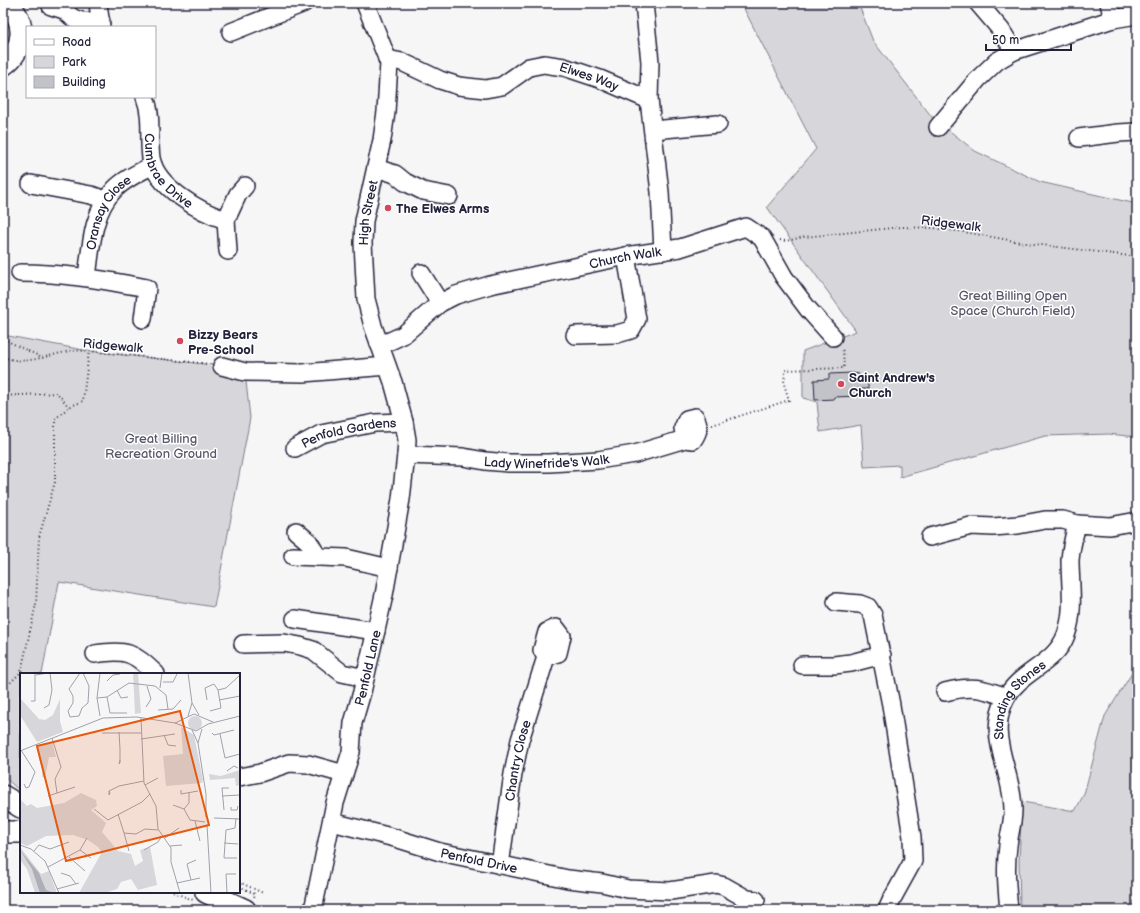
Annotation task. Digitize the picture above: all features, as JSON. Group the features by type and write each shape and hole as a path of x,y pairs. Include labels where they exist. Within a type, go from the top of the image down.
{"main road":[{"path":"3,65 15,54 24,38 18,17 10,4"},
{"path":"3,796 20,806"},
{"path":"3,832 20,832"},
{"path":"210,893 250,902"}],"street":[{"path":"51,6 64,10 73,18 81,21 101,24 98,3"},
{"path":"231,32 304,3"},
{"path":"644,3 650,62 649,100 660,192 663,251"},
{"path":"978,3 1001,30 1014,50"},
{"name":"High Street","path":"370,4 388,59 388,77 386,112 382,140 364,221 363,243 366,299 373,326 404,422"},
{"path":"938,126 978,79 997,61 1014,50 1111,11 1137,15"},
{"name":"Elwes Way","path":"388,59 402,62 440,80 459,86 485,90 502,86 530,67 544,64 564,67 600,79 649,100"},
{"name":"Cumbrae Drive","path":"145,98 150,112 150,150 153,165 162,178 180,197 202,211 226,220"},
{"path":"652,130 718,124"},
{"path":"1079,138 1137,132"},
{"name":"Oransay Close","path":"87,277 96,220 105,200 114,189 131,177 153,165"},
{"path":"376,168 395,174 405,182 423,191 449,196"},
{"path":"31,184 91,195 105,200"},
{"path":"228,251 226,220 238,194 245,186"},
{"name":"Church Walk","path":"379,344 403,335 440,303 456,294 490,285 626,256 680,248 746,227 762,238 784,277 808,309 833,337"},
{"path":"575,335 617,334 631,330 637,319 626,256"},
{"path":"20,273 51,273 87,277 148,288 143,319"},
{"path":"421,273 440,303"},
{"path":"222,366 245,372 303,373 387,366"},
{"name":"Penfold Gardens","path":"295,448 321,434 375,423 404,422"},
{"name":"Penfold Lane","path":"313,910 336,803 351,752 353,722 376,631 389,568 401,499 406,455 407,440 404,422"},
{"name":"Lady Winefride's Walk","path":"406,455 463,457 509,463 556,463 598,460 635,454 692,434"},
{"path":"930,537 970,526 1006,526 1045,520 1063,520 1077,524 1110,526 1137,521"},
{"name":"Standing Stones","path":"1010,910 1007,884 1007,865 1013,809 1011,792 998,736 1000,713 1006,697 1021,680 1056,654 1062,645 1070,624 1070,559 1077,524"},
{"path":"296,530 309,542 318,557"},
{"path":"293,556 346,558 389,568"},
{"path":"836,602 856,603 868,607 874,615 912,836 913,861 887,910"},
{"path":"295,619 376,631"},
{"path":"243,644 284,643 300,646 313,650 342,673 365,678"},
{"path":"95,654 110,652 126,653 140,659 155,673"},
{"path":"802,665 834,665 852,663 882,655"},
{"name":"Chantry Close","path":"500,865 513,774 520,740 546,657"},
{"path":"945,692 962,687 987,690 1006,697"},
{"path":"240,777 260,773 288,763 308,764 344,774"},
{"name":"Penfold Drive","path":"332,822 395,838 440,852 628,889 670,891 716,884 724,886 747,899 756,900"}],"path":[{"name":"Ridgewalk","path":"762,238 786,241 804,236 902,227 933,228 1040,245 1137,258"},
{"path":"692,434 790,400 784,384 785,370 844,368 843,351 833,337"},
{"path":"3,340 44,359"},
{"name":"Ridgewalk","path":"3,357 28,361 44,359 72,351 89,351 222,366"},
{"path":"3,684 9,684 21,672 36,604 39,537 55,482 55,419 69,407 83,402 89,351"},
{"path":"3,396 57,393 69,407"},
{"path":"240,882 263,892"},
{"path":"240,887 250,902"}],"green space":[{"name":"Great Billing Open Space (Church Field)","path":"741,3 858,3 873,41 932,117 975,151 1040,182 1137,204 1137,437 1109,434 1045,436 900,477 900,465 864,467 861,425 820,432 817,402 803,398 803,351 856,331 767,207 816,149"},
{"name":"Great Billing Recreation Ground","path":"3,335 89,351 222,366 245,372 250,418 214,607 59,582 42,673 20,673 20,791 3,776"},
{"path":"1137,665 1137,910 1020,910 1019,861 1022,802 1075,811 1084,794 1105,716"}],"building":[{"name":"Saint Andrew's Church","path":"829,374 859,374 859,380 868,379 868,389 858,389 859,396 834,397 834,399 815,400 814,380 829,379"}],"place":[{"name":"The Elwes Arms","path":"388,208"},
{"name":"Bizzy Bears Pre-School","path":"180,341"},
{"name":"Saint Andrew's Church","path":"841,384"}]}
